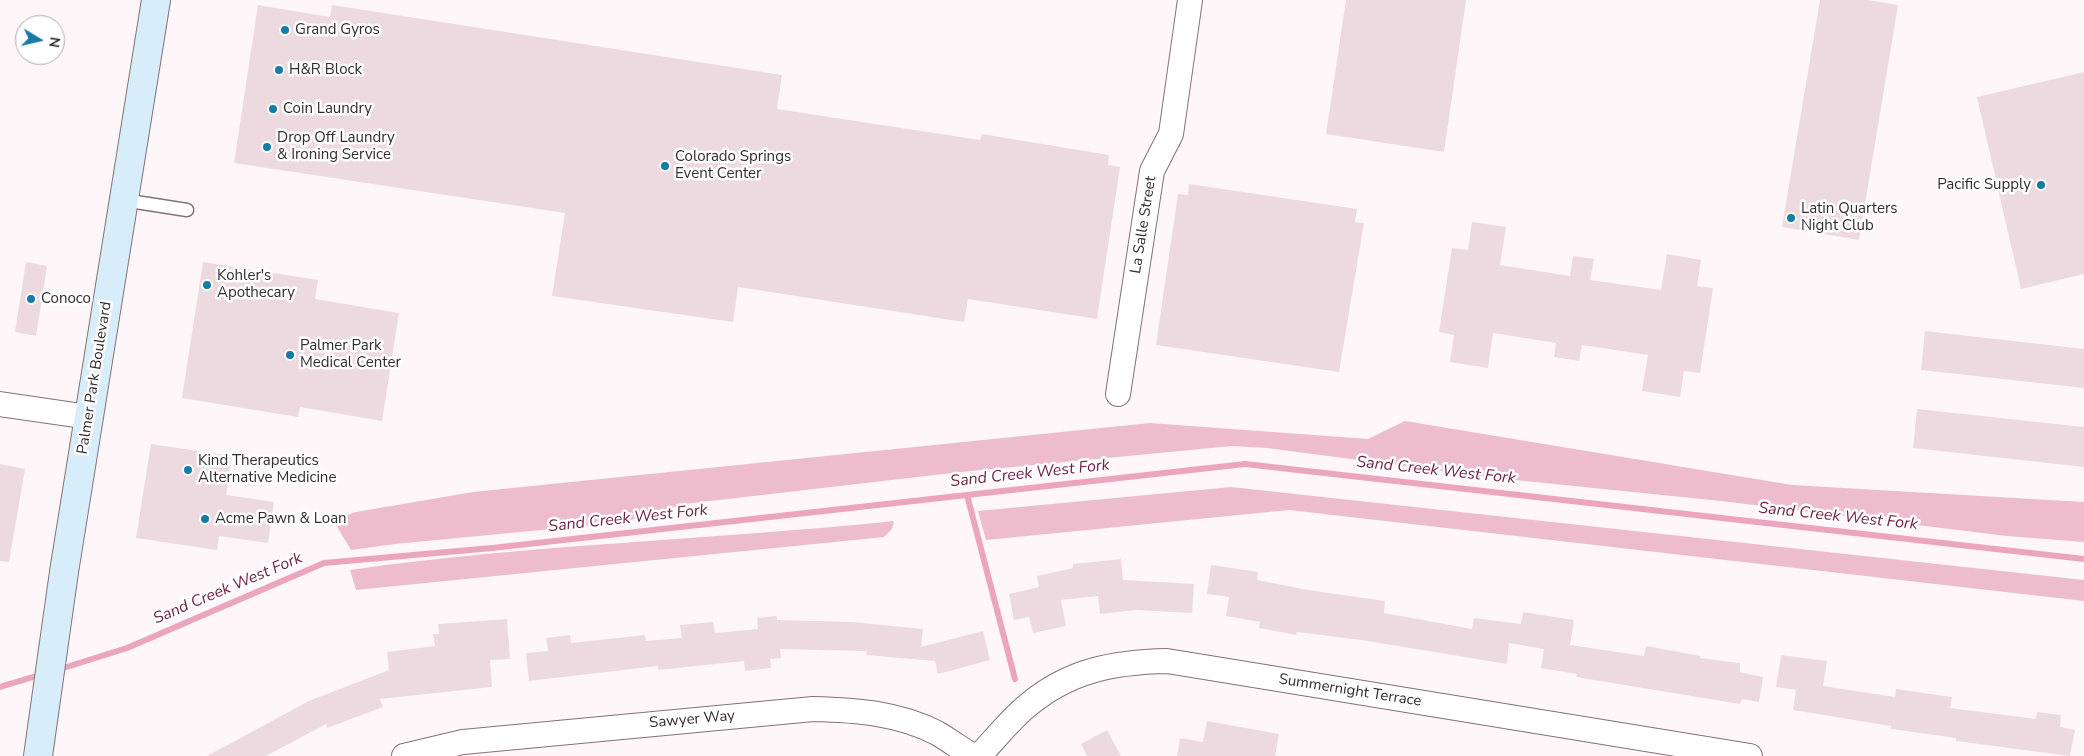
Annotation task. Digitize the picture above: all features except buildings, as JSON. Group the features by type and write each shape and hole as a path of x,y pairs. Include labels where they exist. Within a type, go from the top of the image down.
{"main road":[{"name":"Palmer Park Boulevard","path":"39,754 57,622 156,0"}],"street":[{"name":"La Salle Street","path":"1118,394 1152,171 1171,134 1190,0"},
{"path":"0,404 89,417"},
{"name":"Summernight Terrace","path":"980,756 1027,706 1058,684 1097,668 1136,662 1167,661 1750,756"},
{"name":"Sawyer Way","path":"404,756 463,742 813,709 860,710 897,718 936,733 973,756"}],"lane":[{"path":"124,200 187,210"}],"shaded area":[{"path":"1405,421 1792,485 2084,502 2084,542 2007,536 1721,501 1496,478 1267,448 1232,446 961,472 684,504 624,522 351,550 333,520 356,512 473,492 1150,423 1368,439"},
{"path":"1231,487 2084,580 2084,601 1289,510 986,540 978,511"},
{"path":"894,521 892,529 884,537 356,590 350,570 485,554"}],"waterway":[{"name":"Sand Creek West Fork","path":"57,670 127,648 324,563 492,548 1245,464 2084,559"},
{"path":"967,495 1015,679"},
{"name":"Sand Creek West Fork","path":"0,687 43,674"}],"place":[{"name":"Grand Gyros","path":"285,30"},
{"name":"H&R Block","path":"279,70"},
{"name":"Coin Laundry","path":"273,109"},
{"name":"Drop Off Laundry & Ironing Service","path":"267,147"},
{"name":"Colorado Springs Event Center","path":"665,166"},
{"name":"Pacific Supply","path":"2041,185"},
{"name":"Latin Quarters Night Club","path":"1791,218"},
{"name":"Kohler's Apothecary","path":"207,285"},
{"name":"Conoco","path":"31,299"},
{"name":"Palmer Park Medical Center","path":"290,355"},
{"name":"Kind Therapeutics Alternative Medicine","path":"188,470"},
{"name":"Acme Pawn & Loan","path":"205,519"}]}
